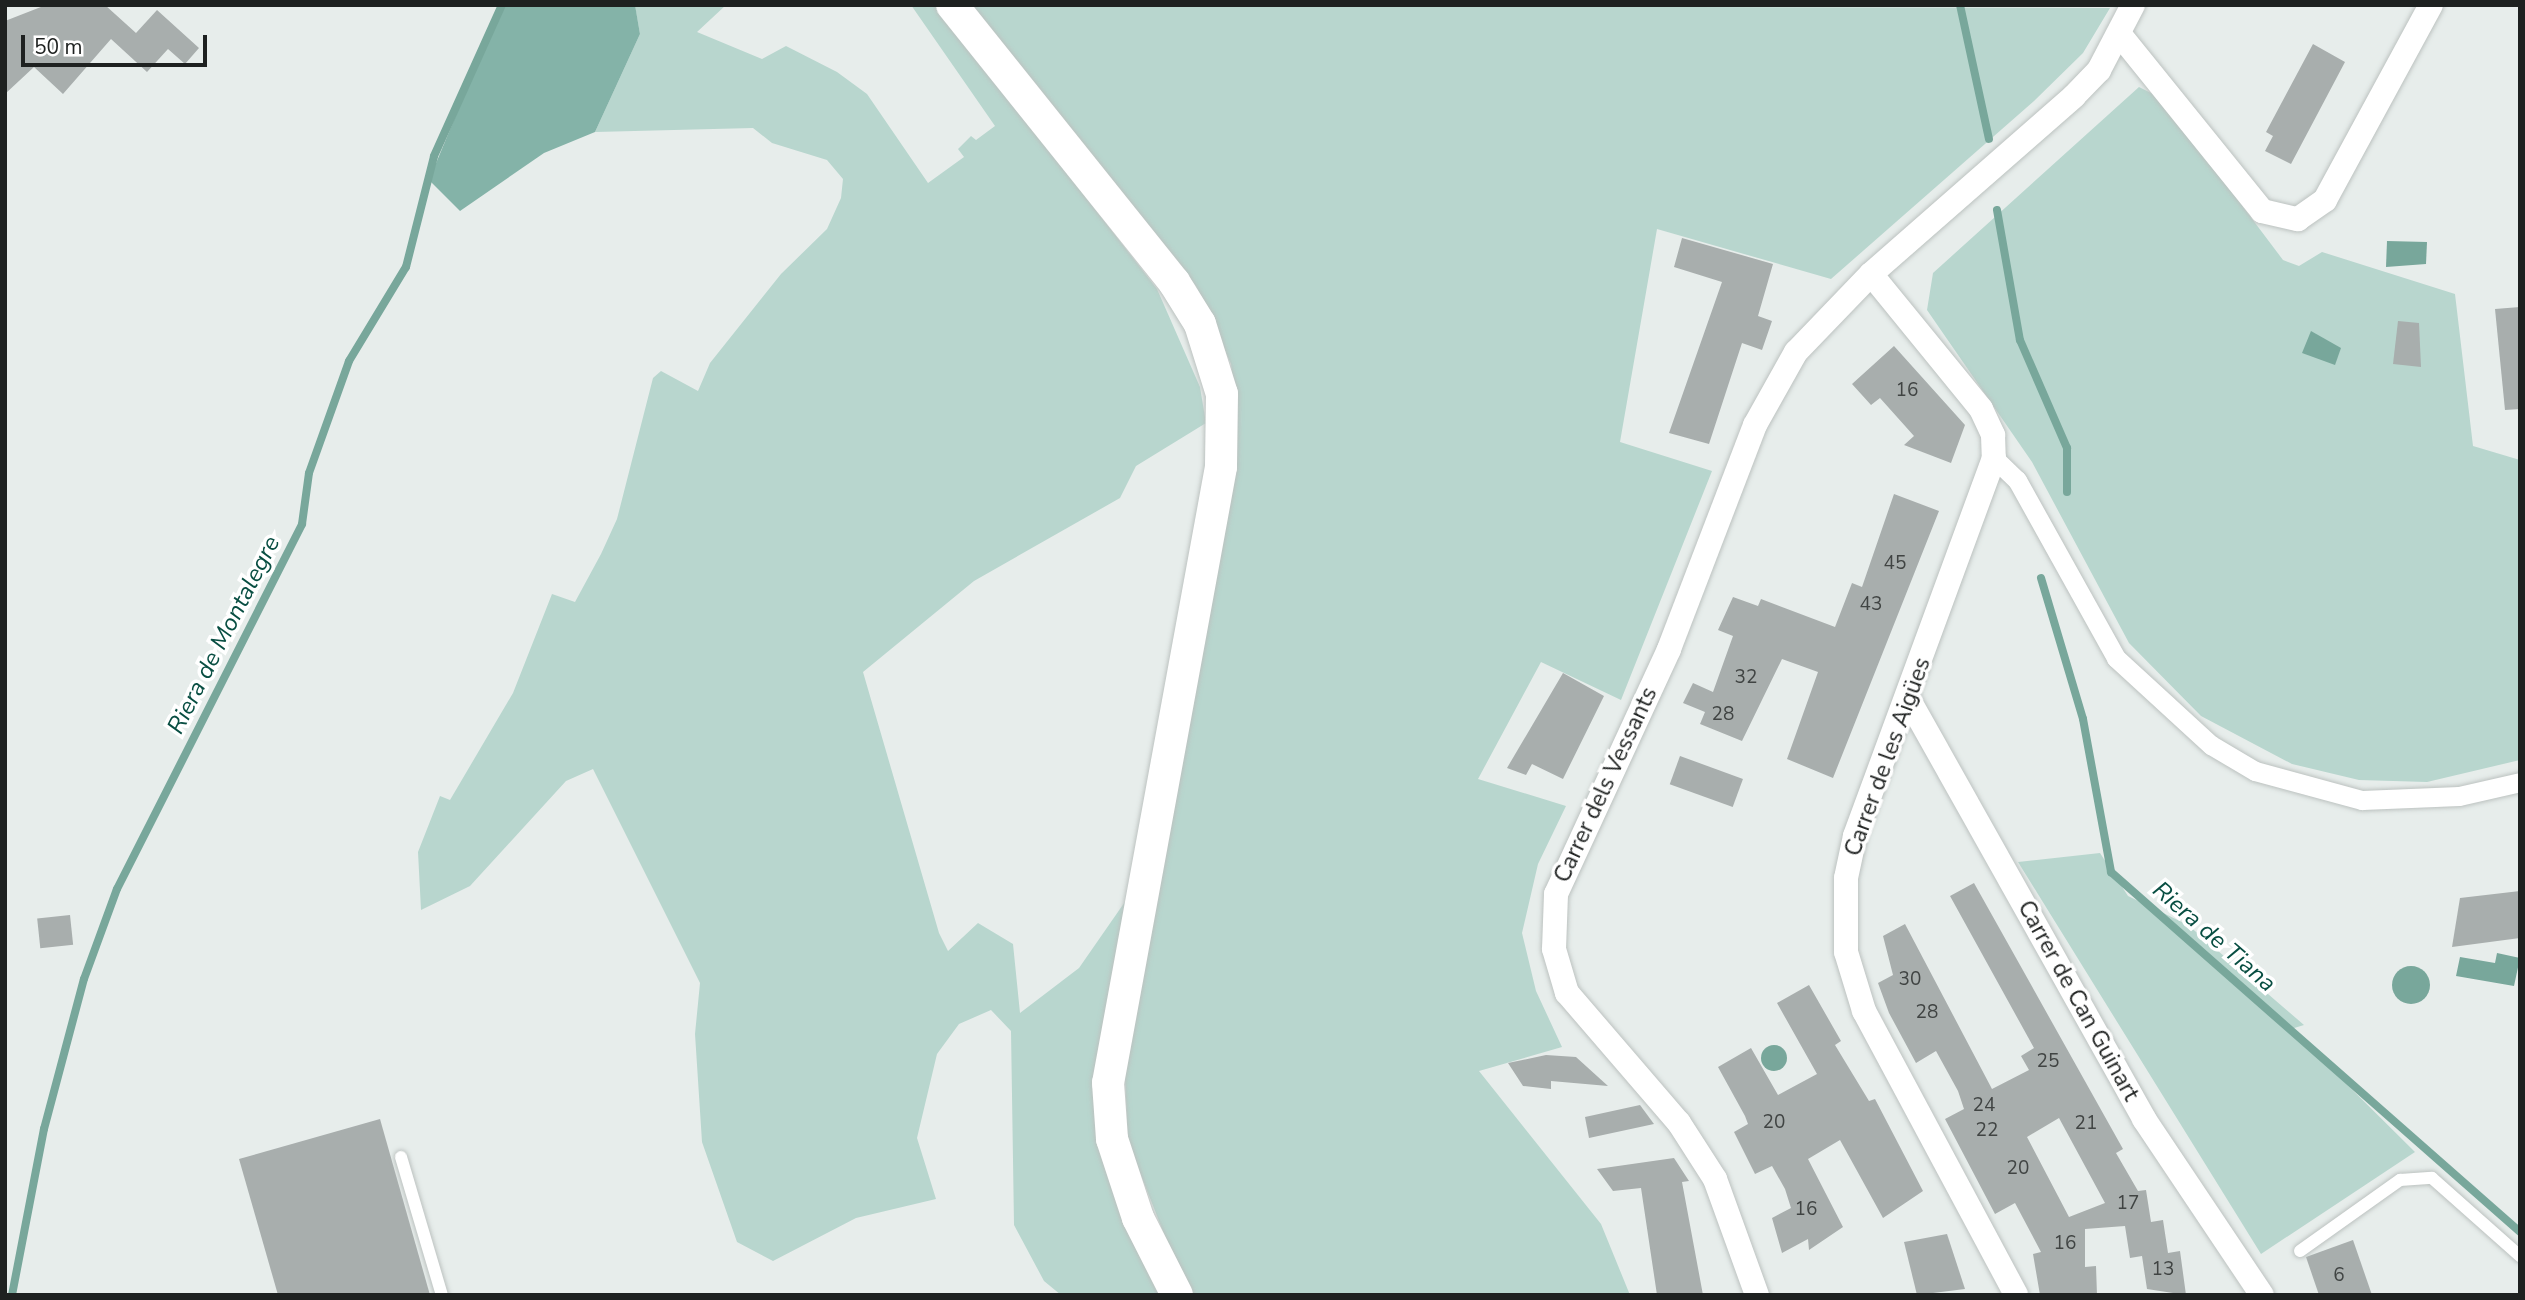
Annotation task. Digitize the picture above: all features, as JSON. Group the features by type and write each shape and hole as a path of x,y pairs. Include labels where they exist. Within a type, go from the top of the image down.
{"street":[{"path":"951,5 1174,282 1200,324 1222,394 1221,467 1108,1083 1112,1139 1138,1218 1177,1295"},
{"name":"Carrer dels Vessants","path":"1757,1295 1714,1179 1679,1123 1567,993 1554,949 1553,910 1566,860 1669,649 1755,425 1796,352 1871,274 2074,96 2121,36 2133,5"},
{"path":"2121,36 2262,211 2298,219 2325,200 2431,5"},
{"name":"Carrer de les Aigües","path":"1871,274 1981,409 1993,435 1994,458 1908,698 1855,836 1844,903 1846,952 1864,1012 2016,1295"},
{"path":"1994,458 2017,480 2116,658 2211,745 2255,771 2362,800 2459,796 2520,782"},
{"name":"Carrer de Can Guinart","path":"1908,698 2144,1119 2229,1237 2262,1295"}],"lane":[{"path":"401,1157 442,1295"},
{"path":"2300,1251 2400,1180 2432,1178 2520,1256"}],"shaded area":[{"path":"502,5 635,5 640,34 595,132 544,153 460,211 429,180"},
{"path":"726,5 697,32 762,59 786,46 837,72 867,94 928,183 964,157 958,149 971,136 976,140 995,126 911,5 936,5 1157,289 1200,387 1206,423 1136,466 1120,498 974,581 863,672 939,933 948,951 978,923 1013,944 1020,1013 1079,968 1129,896 1098,1053 1166,1295 1061,1295 1044,1281 1014,1225 1011,1031 991,1010 959,1024 937,1054 917,1138 936,1199 856,1218 773,1261 737,1242 702,1142 695,1034 700,983 593,769 566,781 470,886 421,910 418,852 440,796 450,800 513,693 552,594 575,602 601,554 617,519 653,378 661,371 698,391 710,363 781,274 827,229 841,198 843,179 827,160 772,143 753,128 595,132 640,34 635,6"},
{"path":"969,5 2110,8 2083,53 2034,101 1831,279 1657,229 1620,442 1712,471 1621,700 1541,662 1478,779 1566,806 1538,864 1522,933 1536,991 1562,1047 1479,1071 1601,1224 1630,1295 1188,1295 1128,1142 1124,1055 1237,410 1231,364 1196,286"},
{"path":"2139,87 2161,98 2283,260 2299,266 2322,252 2455,294 2473,446 2520,460 2520,760 2427,782 2359,780 2292,764 2201,716 2129,643 2032,462 1927,310 1933,273"},
{"path":"2387,241 2427,242 2426,264 2386,267"},
{"path":"2311,331 2341,348 2335,365 2302,353"},
{"path":"2100,853 2128,896 2188,925 2304,1025 2291,1029 2415,1152 2261,1254 2018,862"},
{"path":"2497,953 2520,958 2514,986 2456,976 2460,957 2495,963"},
{"path":"2411,966 2424,972 2430,985 2424,998 2411,1004 2398,998 2392,985 2398,972"},
{"path":"1774,1045 1783,1049 1787,1058 1783,1067 1774,1071 1765,1067 1761,1058 1765,1049"}],"building":[{"path":"46,5 105,5 136,33 157,10 199,48 185,64 168,49 147,72 111,39 63,94 34,67 5,94 5,21"},
{"path":"2313,44 2345,62 2291,164 2265,151 2273,136 2266,132"},
{"path":"1682,238 1773,264 1758,316 1772,321 1762,350 1742,343 1709,444 1669,433 1722,282 1674,267"},
{"path":"2520,307 2520,409 2505,410 2495,309"},
{"path":"2398,321 2419,323 2421,367 2393,364"},
{"path":"1894,346 1965,425 1951,463 1904,445 1914,436 1880,398 1871,405 1852,384"},
{"path":"1894,494 1939,511 1833,778 1787,759 1818,672 1782,659 1742,741 1700,724 1705,712 1683,703 1693,683 1713,692 1733,636 1718,630 1733,597 1758,606 1761,599 1835,627 1852,583 1862,587"},
{"path":"1563,673 1604,696 1563,779 1532,764 1526,775 1507,768"},
{"path":"1680,756 1743,779 1733,807 1670,784"},
{"path":"1974,883 2123,1149 2116,1153 2138,1191 2146,1190 2151,1222 2163,1220 2168,1253 2180,1251 2186,1295 2147,1289 2142,1256 2130,1258 2125,1226 2085,1229 2085,1267 2096,1266 2097,1295 2040,1295 2033,1254 2041,1252 2015,1203 1995,1214 1945,1119 1964,1109 1958,1091 1936,1051 1916,1063 1889,1013 1878,983 1893,975 1883,936 1905,924 1992,1089 2029,1070 2021,1056 2034,1048 1950,896","holes":["2059,1118 2105,1203 2069,1217 2027,1137"]},
{"path":"2520,891 2520,938 2452,947 2460,898"},
{"path":"70,915 73,945 40,948 37,918"},
{"path":"1809,985 1841,1041 1835,1045 1869,1101 1875,1099 1923,1191 1883,1218 1840,1140 1808,1159 1843,1227 1809,1250 1808,1239 1782,1253 1772,1218 1791,1208 1785,1189 1772,1166 1755,1174 1734,1132 1748,1124 1718,1067 1751,1048 1778,1095 1817,1074 1777,1003"},
{"path":"1546,1055 1576,1057 1608,1086 1551,1081 1551,1089 1523,1086 1508,1063"},
{"path":"1640,1105 1654,1124 1589,1138 1585,1117"},
{"path":"380,1119 430,1295 278,1295 239,1159"},
{"path":"1674,1158 1689,1181 1682,1182 1703,1295 1657,1295 1641,1188 1613,1191 1597,1169"},
{"path":"1947,1234 1965,1289 1917,1295 1904,1242"},
{"path":"2353,1240 2372,1295 2319,1295 2306,1257"}],"waterway":[{"name":"Riera de Montalegre","path":"12,1295 44,1129 84,979 117,889 302,524 309,473 349,361 406,267 434,156 502,5"},
{"name":"Riera de Tiana","path":"1960,5 1989,139"},
{"name":"Riera de Tiana","path":"1997,210 2020,340 2067,448 2067,492"},
{"name":"Riera de Tiana","path":"2041,578 2083,719 2111,872 2520,1232"}]}
